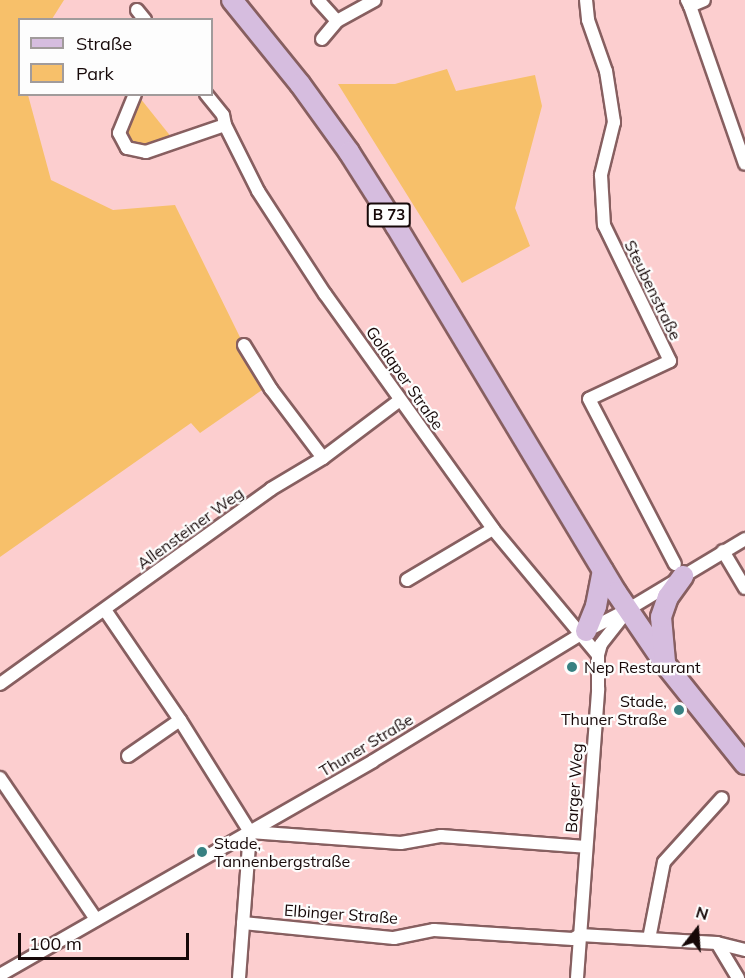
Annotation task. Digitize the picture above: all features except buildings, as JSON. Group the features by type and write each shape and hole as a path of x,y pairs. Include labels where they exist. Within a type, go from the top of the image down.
{"main road":[{"name":"B 73","path":"232,0 300,84 349,152 627,610 665,664 745,764"},
{"path":"583,633 596,606 603,570"},
{"path":"665,664 661,617 679,570"}],"street":[{"path":"318,0 337,21"},
{"path":"322,39 337,21 375,0"},
{"name":"Steubenstraße","path":"586,0 588,20 606,71 614,122 601,174 604,225 670,362 589,399 679,570"},
{"path":"704,0 688,3 745,164"},
{"path":"134,96 119,133 127,148 136,152 146,152 225,124"},
{"name":"Goldaper Straße","path":"208,96 223,115 225,124 258,191 325,294 493,529 583,633 598,655"},
{"path":"244,345 272,389 322,458"},
{"name":"Allensteiner Weg","path":"0,684 271,489 322,458 400,400"},
{"path":"407,580 493,529"},
{"name":"Thuner Straße","path":"0,975 250,832 583,633 627,610 679,570 745,539"},
{"path":"723,551 745,588"},
{"path":"105,610 180,720 250,832 239,978"},
{"name":"Barger Weg","path":"577,978 598,688 598,655 601,644 627,610"},
{"path":"128,756 180,720"},
{"path":"0,778 96,919"},
{"path":"649,939 664,862 722,798"},
{"path":"250,832 401,843 441,836 586,848"},
{"name":"Elbinger Straße","path":"243,923 394,938 434,930 573,939 580,935 717,943 745,950"},
{"path":"717,943 738,978"}],"green space":[{"path":"0,0 64,0 53,18 18,18 18,96 28,96 51,180 113,210 175,205 265,388 200,433 191,423 0,557"},
{"path":"447,69 456,91 535,75 542,106 515,208 530,246 462,283 338,84 395,84"},
{"path":"140,98 172,138 137,147 126,141 125,125"}],"place":[{"name":"Nep Restaurant","path":"572,667"},
{"name":"Stade, Thuner Straße","path":"679,710"},
{"name":"Stade, Tannenbergstraße","path":"202,852"}]}
